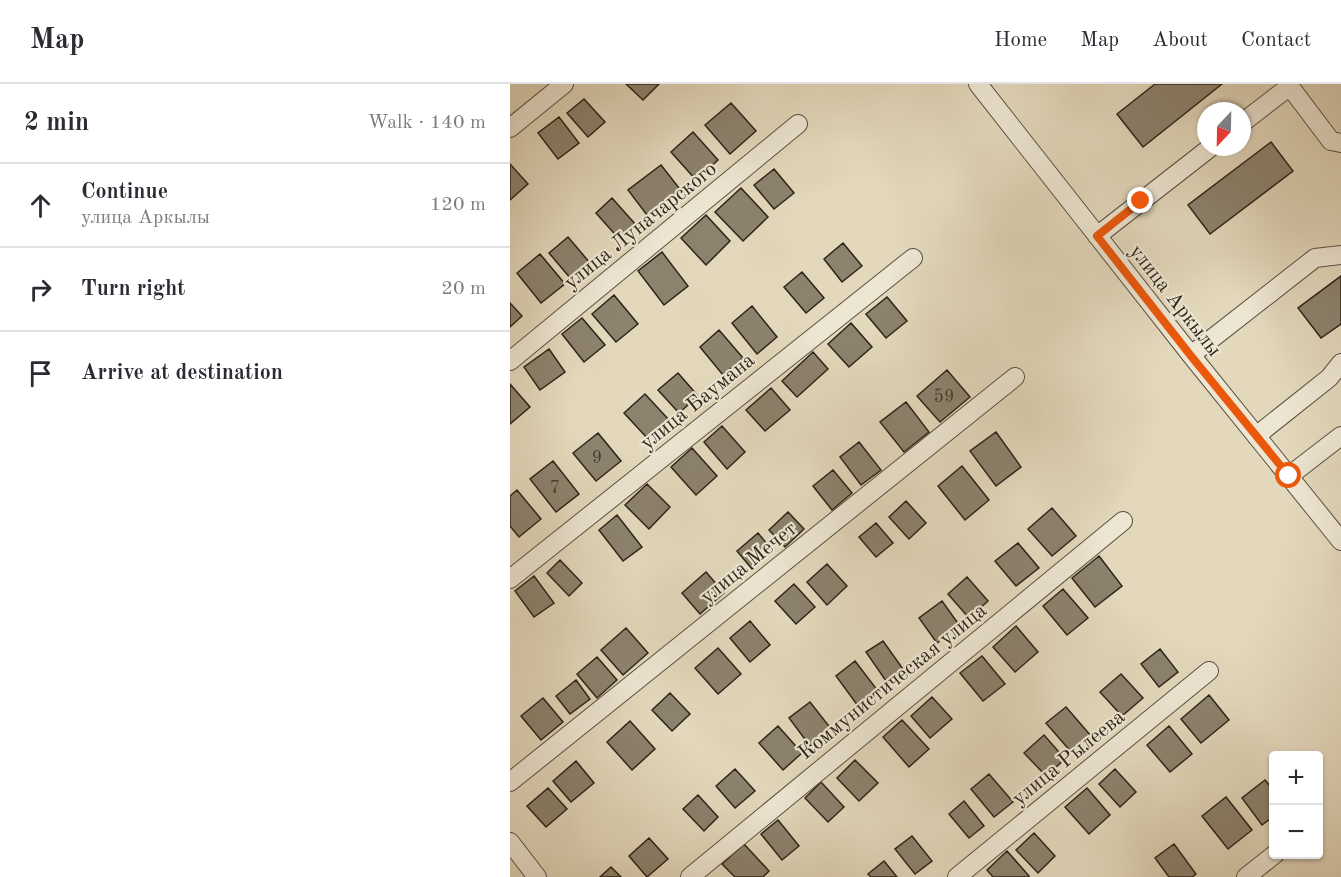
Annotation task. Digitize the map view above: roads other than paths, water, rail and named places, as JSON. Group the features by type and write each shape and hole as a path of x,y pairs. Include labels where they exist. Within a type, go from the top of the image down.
{"street":[{"path":"510,128 564,84"},
{"name":"улица Аркылы","path":"978,84 1191,356 1341,541"},
{"path":"1251,116 1289,85 1331,141 1341,143"},
{"name":"улица Луначарского","path":"510,361 798,124"},
{"path":"1097,236 1199,156"},
{"path":"1191,356 1315,258 1341,255"},
{"name":"улица Баумана","path":"510,579 913,258"},
{"path":"1256,436 1329,378 1341,363"},
{"name":"улица Мечет","path":"510,782 1015,377"},
{"path":"1289,476 1341,436"},
{"name":"Коммунистическая улица","path":"690,877 1123,520"},
{"name":"улица Рылеева","path":"957,877 1209,671"},
{"path":"510,842 537,877"},
{"path":"1246,877 1270,859"}]}
